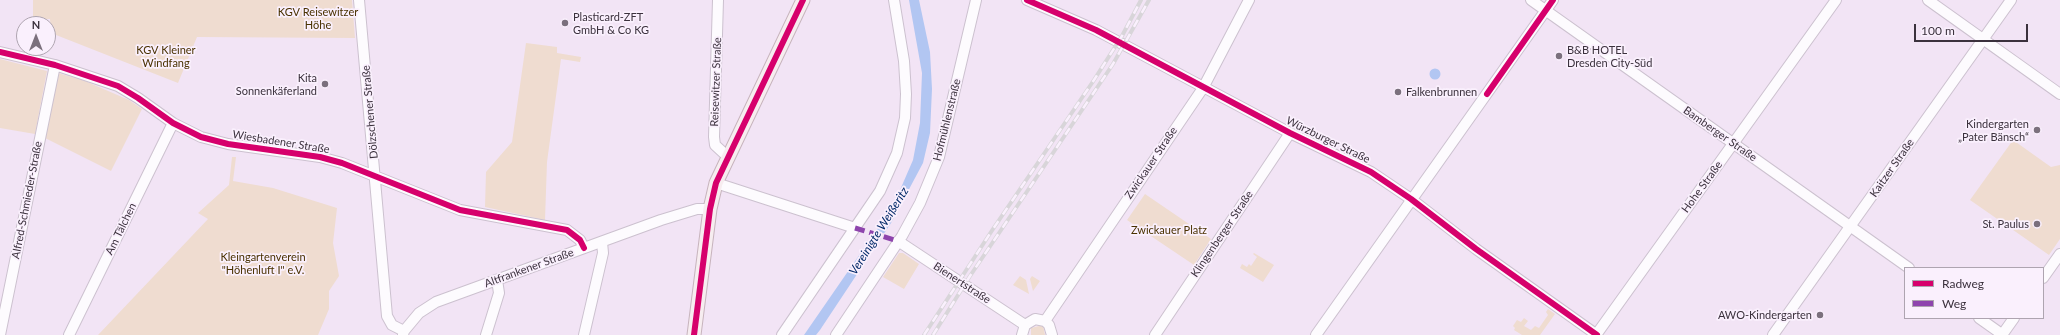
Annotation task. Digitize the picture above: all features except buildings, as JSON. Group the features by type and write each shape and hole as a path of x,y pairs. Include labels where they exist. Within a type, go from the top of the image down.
{"main road":[{"path":"694,335 710,209 716,183 804,0"}],"street":[{"name":"Dölzschener Straße","path":"359,0 376,176 387,316 392,325 403,333"},
{"name":"Reisewitzer Straße","path":"718,0 714,137 715,145 728,157"},
{"path":"782,335 880,191 897,152 905,118 906,94 904,61 894,0"},
{"name":"Hofmühlenstraße","path":"836,335 898,241 920,203 939,157 976,0"},
{"name":"Würzburger Straße","path":"1027,0 1096,30 1290,133 1371,172 1411,199 1476,249 1596,335"},
{"name":"Zwickauer Straße","path":"1045,321 1203,88 1249,0"},
{"name":"Bamberger Straße","path":"1531,0 1908,267"},
{"path":"1316,335 1553,0"},
{"name":"Hohe Straße","path":"1596,335 1836,0"},
{"path":"1928,0 2060,94"},
{"name":"Kaitzer Straße","path":"1773,335 2011,0"},
{"name":"Wiesbadener Straße","path":"0,52 55,65 118,86 173,123 201,137 228,144 320,158 354,167 460,210 567,230 580,240 584,248"},
{"name":"Alfred-Schmieder-Straße","path":"0,335 55,65"},
{"name":"Am Tälchen","path":"69,335 173,123"},
{"name":"Klingenberger Straße","path":"1155,335 1290,133"},
{"path":"716,183 855,228"},
{"name":"Altfrankener Straße","path":"403,333 419,313 428,306 584,248 697,209 710,209"},
{"name":"Bienertstraße","path":"898,241 1025,325"},
{"path":"584,335 603,254 602,242"},
{"path":"2044,277 2060,254"},
{"path":"486,335 499,293 497,280"},
{"path":"1022,335 1025,325 1034,319 1045,321 1049,325 1052,335"},
{"path":"1980,319 2003,335 2013,319"}],"green space":[{"name":"KGV Reisewitzer Höhe","path":"33,0 352,0 355,38 197,37 178,83 56,35 56,16 33,16"},
{"path":"526,43 557,47 557,53 581,57 580,62 561,59 547,162 545,220 485,207 486,172 512,142"},
{"path":"0,59 47,71 35,134 0,128"},
{"path":"58,73 85,81 129,100 142,109 111,171 43,137"},
{"path":"2013,140 2051,167 2060,165 2060,239 2049,255 1970,200"},
{"name":"Kleingartenverein \"Höhenluft I\" e.V.","path":"232,157 236,157 233,181 273,188 337,208 333,243 339,276 329,291 329,309 318,335 98,335 208,219 198,213 229,185"},
{"name":"Zwickauer Platz","path":"1145,194 1211,239 1194,265 1127,220"},
{"path":"899,253 903,253 919,264 904,289 883,277"},
{"path":"1254,253 1274,265 1263,282 1240,268 1242,264 1247,267 1249,264 1251,266 1257,257 1253,254"},
{"path":"1020,276 1026,280 1029,294 1013,285"},
{"path":"1032,276 1040,281 1033,291 1030,279"},
{"path":"1548,309 1555,314 1540,335 1522,335 1514,330 1515,328 1513,326 1517,320 1521,322 1524,318 1528,321 1524,326 1531,330 1535,326 1539,328 1548,315 1546,312"},
{"path":"1043,325 1045,335 1031,335 1031,328"}],"water":[{"name":"Vereinigte Weißeritz","path":"909,0 919,0 930,52 932,89 930,133 923,163 891,223 820,330 816,335 804,335 880,225 900,190 913,160 920,123 922,73"},
{"path":"1433,69 1437,69 1439,70 1439,78 1433,79 1430,76 1430,72"}],"pier":[{"path":"873,230 886,234 883,239 869,235"}],"railway":[{"path":"924,335 991,232 1094,80 1122,36 1141,0"},
{"path":"933,335 970,276 1113,64 1149,0"}],"marked path":[{"path":"855,228 898,241"}],"cycle path":[{"path":"694,335 710,209 716,183 803,0"},
{"path":"1027,0 1096,30 1290,133 1371,172 1411,199 1476,249 1597,335"},
{"path":"1487,94 1553,0"},
{"path":"0,52 55,65 118,86 138,98 173,123 201,137 228,144 320,157 342,163 460,210 567,230 580,240 584,248"}],"place":[{"name":"Plasticard-ZFT GmbH & Co KG","path":"565,23"},
{"name":"B&B HOTEL Dresden City-Süd","path":"1559,56"},
{"name":"Kita Sonnenkäferland","path":"325,84"},
{"name":"Falkenbrunnen","path":"1398,92"},
{"name":"Kindergarten „Pater Bänsch“","path":"2037,130"},
{"name":"St. Paulus","path":"2037,224"},
{"name":"AWO-Kindergarten","path":"1820,315"}],"park label":[{"name":"KGV Kleiner Windfang","path":"166,56"}]}
